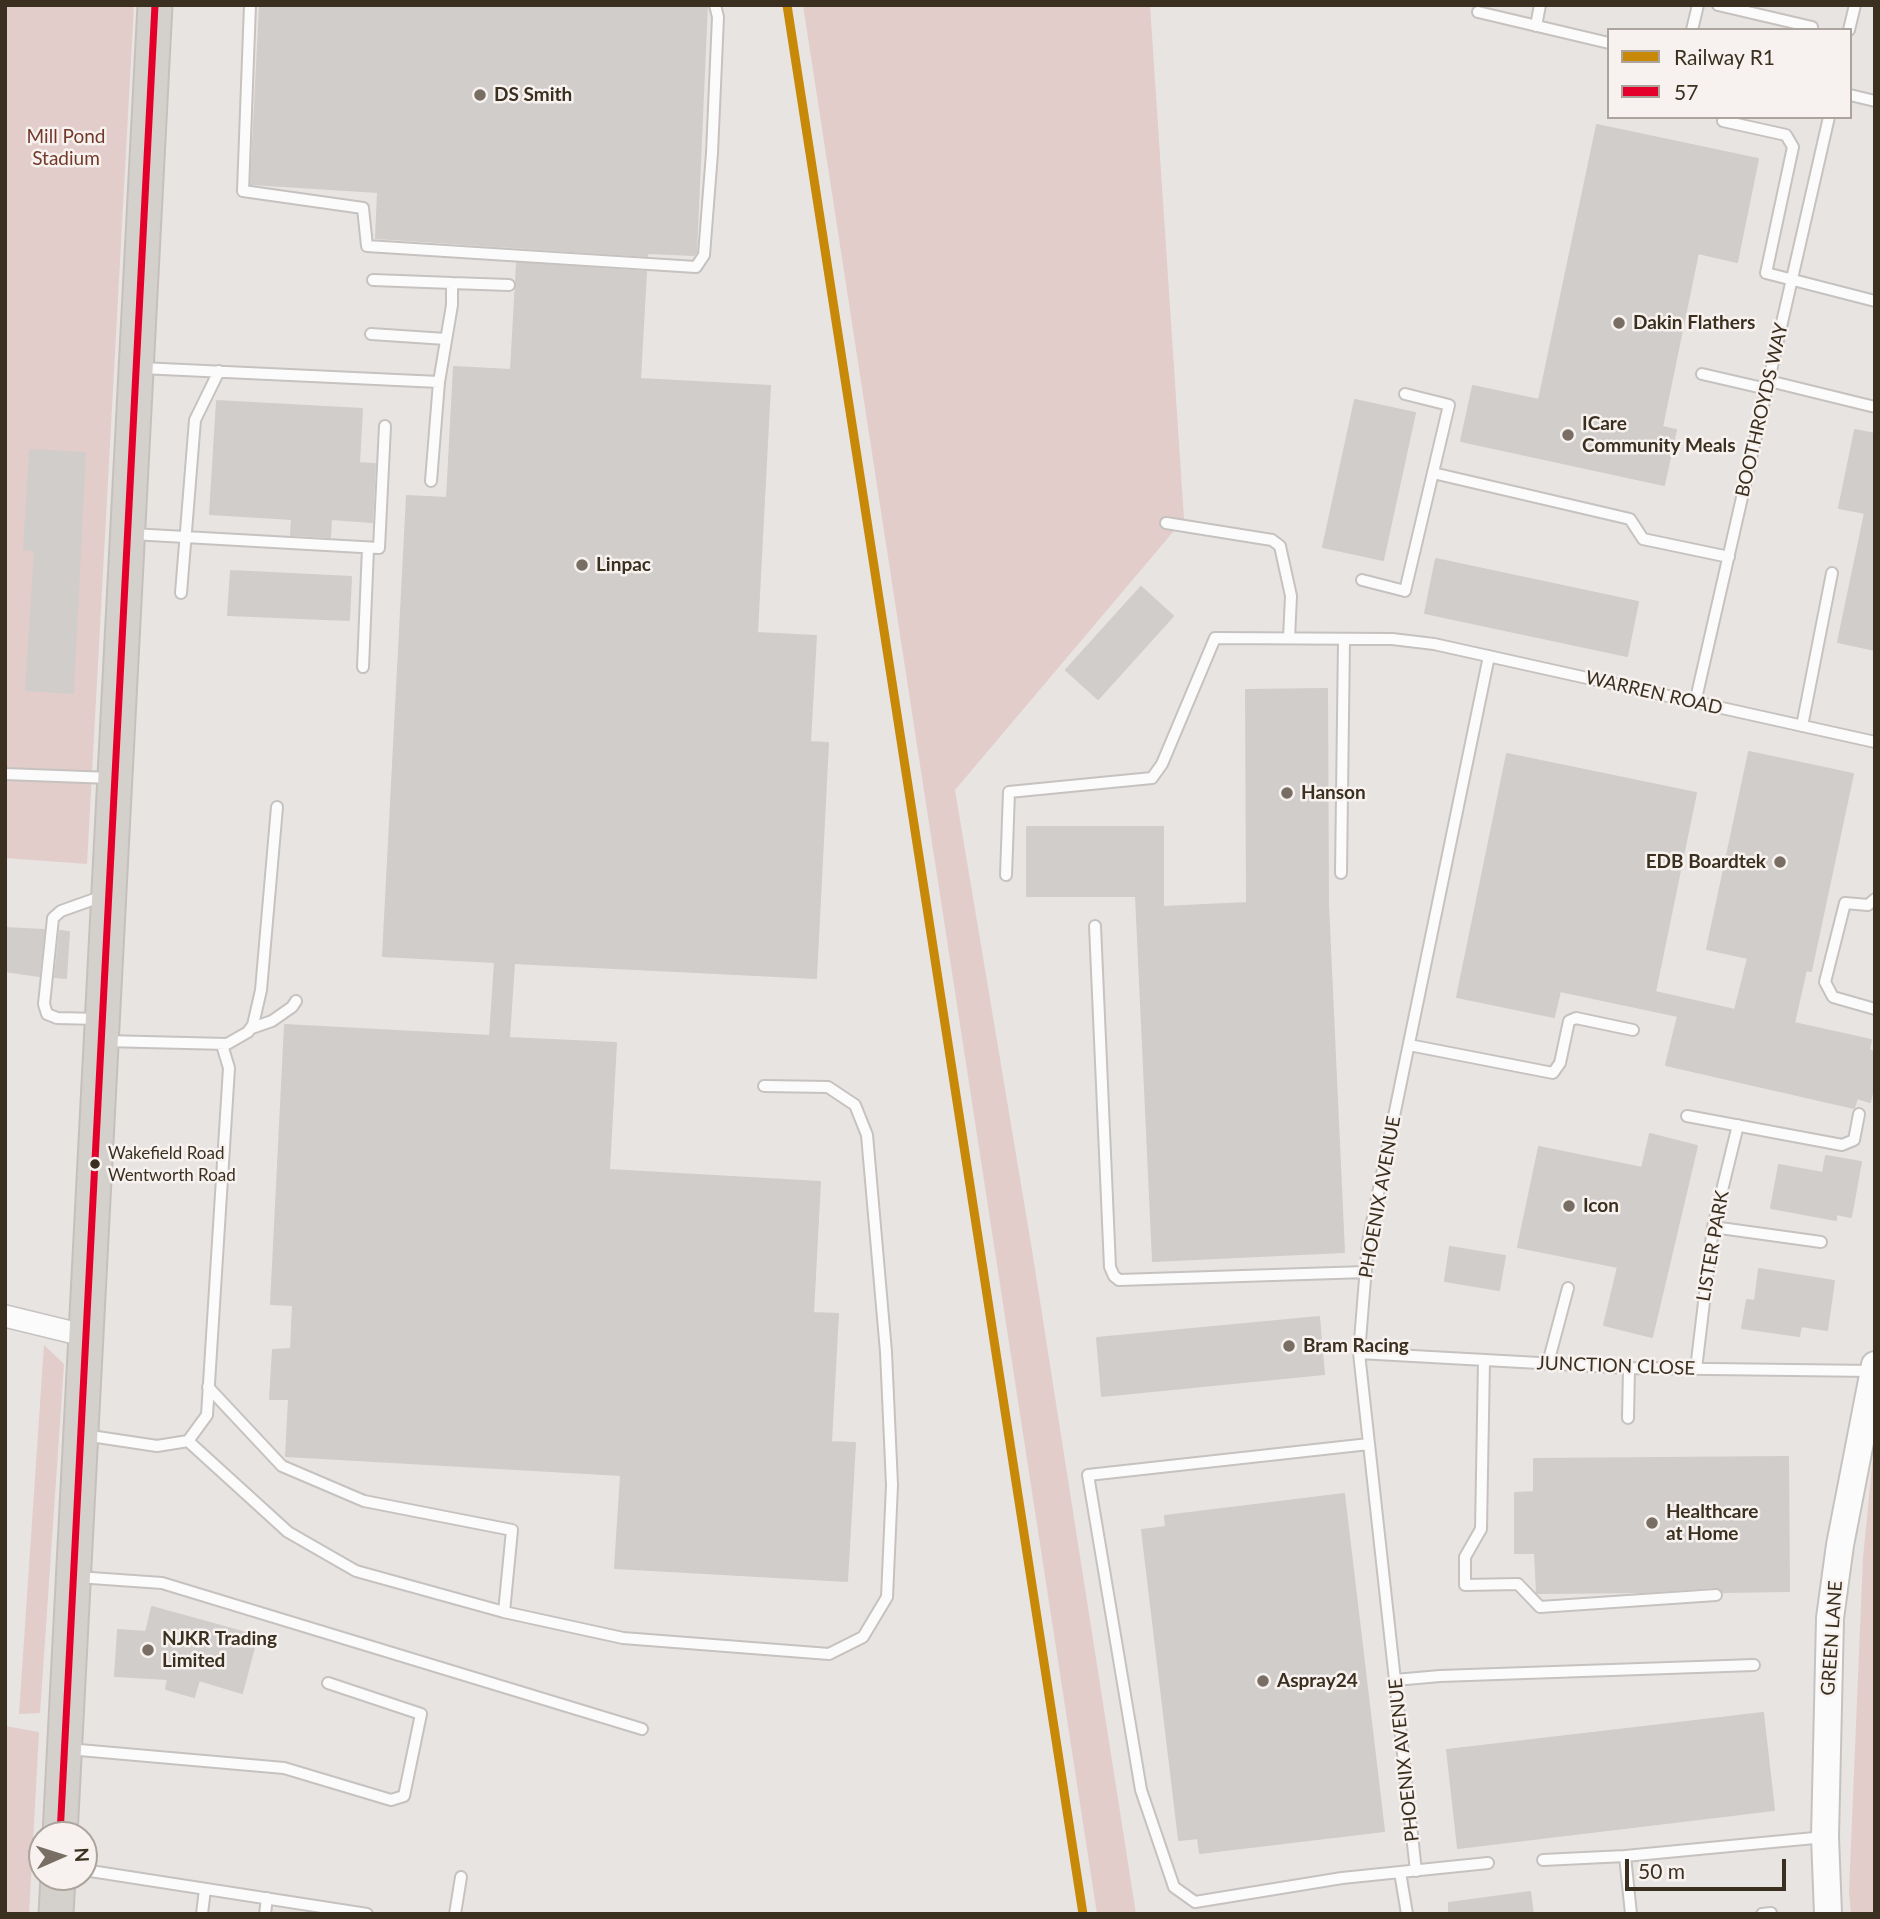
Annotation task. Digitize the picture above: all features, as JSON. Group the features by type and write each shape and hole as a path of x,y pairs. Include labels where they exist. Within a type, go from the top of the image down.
{"main road":[{"path":"61,1821 155,5"},
{"path":"56,1914 57,1891"}],"street":[{"path":"5,1316 87,1336"},
{"name":"GREEN LANE","path":"1828,1914 1825,1836 1830,1618 1840,1545 1874,1368"}],"lane":[{"path":"250,5 243,191 363,208 367,246 696,267 704,255 712,153 718,17 715,5"},
{"path":"1536,26 1541,5"},
{"path":"1692,28 1698,5"},
{"path":"1718,5 1812,27"},
{"path":"1851,25 1855,5"},
{"path":"1478,12 1607,43"},
{"path":"1852,95 1875,101"},
{"path":"1724,119 1786,135 1793,147 1766,274 1875,301"},
{"name":"BOOTHROYDS WAY","path":"1695,703 1829,119"},
{"path":"373,280 509,285"},
{"path":"431,481 439,382 452,305 452,283"},
{"path":"371,334 446,340"},
{"path":"135,368 439,382"},
{"path":"181,593 195,420 219,371"},
{"path":"1702,374 1875,407"},
{"path":"1362,580 1405,591 1449,405 1405,394"},
{"path":"126,534 379,548 385,426"},
{"path":"1433,473 1630,519 1643,538 1729,557"},
{"path":"1166,523 1272,540 1280,546 1291,596 1289,638"},
{"path":"363,667 368,548"},
{"path":"1802,726 1832,573"},
{"name":"WARREN ROAD","path":"1006,875 1009,792 1152,778 1162,764 1215,638 1344,639 1434,644 1875,743"},
{"path":"1340,873 1344,639"},
{"name":"PHOENIX AVENUE","path":"1416,1871 1359,1353 1368,1242 1489,656"},
{"path":"5,774 113,778"},
{"path":"108,894 61,911 53,918 44,1004 47,1014 101,1030 222,1045 242,1038 251,1028 258,1005 268,932 277,807"},
{"path":"1875,899 1868,905 1845,903 1825,982 1833,997 1875,1009"},
{"path":"1095,926 1110,1267 1114,1276 1119,1280 1366,1272"},
{"path":"251,1028 272,1021 296,1001"},
{"path":"1409,1045 1553,1073 1560,1063 1569,1021 1576,1018 1633,1030"},
{"path":"81,1435 157,1446 188,1441 207,1415 229,1068 222,1045"},
{"path":"188,1441 288,1532 356,1571 504,1612 623,1638 829,1654 863,1637 887,1597 892,1485 886,1352 867,1135 855,1105 828,1087 764,1086"},
{"path":"1686,1116 1842,1145 1854,1140 1859,1114"},
{"name":"LISTER PARK","path":"1696,1369 1713,1227 1738,1125"},
{"path":"1713,1227 1821,1242"},
{"path":"1548,1363 1568,1288"},
{"name":"JUNCTION CLOSE","path":"1359,1353 1629,1368 1874,1368"},
{"path":"1484,1360 1480,1529 1465,1557 1465,1586 1518,1584 1540,1607 1716,1595"},
{"path":"1628,1418 1629,1368"},
{"path":"208,1387 282,1466 364,1501 512,1530 504,1612"},
{"path":"1369,1444 1088,1475 1141,1790 1174,1887 1195,1902 1342,1878 1488,1863"},
{"path":"74,1577 162,1583 642,1729"},
{"path":"1395,1680 1754,1665"},
{"path":"65,1749 284,1769 391,1800 404,1796 421,1714 328,1683"},
{"path":"1543,1860 1625,1856 1825,1836"},
{"path":"1625,1856 1631,1914"},
{"path":"98,1872 367,1914"},
{"path":"1400,1872 1407,1914"},
{"path":"456,1914 461,1877"},
{"path":"202,1914 205,1889"},
{"path":"265,1914 267,1898"}],"green space":[{"name":"Mill Pond Stadium","path":"5,5 134,5 87,864 5,858"},
{"path":"803,5 1150,5 1184,519 955,790 1032,1250 1136,1914 1097,1914"},
{"path":"44,1345 64,1364 40,1713 19,1714"},
{"path":"1875,1436 1875,1914 1851,1914 1849,1891 1863,1558"},
{"path":"5,1726 39,1732 34,1821 28,1821 29,1914 5,1914"}],"building":[{"name":"DS Smith","path":"260,5 707,5 696,252 694,255 647,253 647,256 376,238 378,192 251,184"},
{"name":"Dakin Flathers","path":"1597,125 1758,159 1737,262 1698,253 1662,427 1676,430 1664,485 1461,441 1473,386 1539,400"},
{"path":"517,263 646,272 640,379 770,386 757,633 816,636 810,742 828,743 816,978 514,963 509,1038 616,1043 609,1170 820,1182 813,1313 838,1314 831,1442 855,1443 847,1581 615,1568 621,1475 286,1456 289,1399 270,1399 273,1350 291,1349 293,1305 271,1304 285,1025 490,1036 495,962 383,956 407,496 447,498 454,367 511,370"},
{"path":"1355,400 1415,413 1383,560 1323,547"},
{"path":"217,401 362,409 359,463 375,464 372,522 331,519 330,537 291,535 292,519 210,514"},
{"path":"1855,430 1875,434 1875,650 1838,642 1865,513 1839,508"},
{"path":"30,450 85,453 73,693 26,690 35,550 24,549"},
{"path":"1436,559 1638,602 1627,656 1425,613"},
{"path":"231,571 351,577 349,620 228,615"},
{"path":"1141,587 1173,616 1098,699 1066,670"},
{"path":"1327,689 1328,904 1344,1252 1153,1261 1136,896 1027,896 1027,827 1163,827 1163,907 1247,903 1246,690"},
{"path":"1749,752 1853,774 1811,971 1806,970 1794,1023 1871,1040 1869,1050 1875,1052 1875,1081 1870,1102 1857,1098 1854,1108 1666,1065 1678,1016 1560,991 1554,1017 1457,997 1507,754 1696,793 1655,992 1735,1010 1748,958 1707,949"},
{"path":"5,928 44,930 39,976 5,971"},
{"path":"60,931 69,932 66,978 55,977"},
{"path":"1650,1134 1697,1146 1652,1337 1604,1325 1618,1267 1518,1247 1539,1147 1642,1168"},
{"path":"1826,1156 1861,1162 1851,1217 1836,1214 1836,1220 1771,1208 1779,1165 1823,1173"},
{"path":"1450,1247 1505,1256 1499,1290 1445,1281"},
{"path":"1759,1269 1834,1281 1827,1330 1801,1326 1799,1336 1742,1328 1747,1300 1755,1301"},
{"path":"1319,1317 1324,1374 1102,1396 1097,1338"},
{"name":"Healthcare at Home","path":"1788,1457 1789,1591 1723,1592 1715,1587 1644,1592 1537,1593 1535,1553 1515,1553 1515,1493 1534,1492 1534,1459"},
{"name":"Aspray24","path":"1344,1494 1384,1831 1200,1853 1198,1838 1179,1840 1142,1530 1166,1527 1165,1516"},
{"path":"152,1607 257,1636 242,1693 199,1680 194,1697 166,1689 168,1679 115,1676 118,1630 146,1632"},
{"path":"1763,1713 1774,1810 1458,1848 1447,1750"},
{"path":"1530,1892 1533,1914 1449,1914 1449,1903"}],"rail line":[{"name":"R1","path":"787,5 1083,1914"}],"transit line":[{"name":"57","path":"61,1821 155,5"}],"place":[{"name":"DS Smith","path":"480,95"},
{"name":"Dakin Flathers","path":"1619,323"},
{"name":"ICare Community Meals","path":"1568,435"},
{"name":"Linpac","path":"582,565"},
{"name":"Hanson","path":"1287,793"},
{"name":"EDB Boardtek","path":"1780,862"},
{"name":"Wakefield Road Wentworth Road","path":"95,1164"},
{"name":"Icon","path":"1569,1206"},
{"name":"Bram Racing","path":"1289,1346"},
{"name":"Healthcare at Home","path":"1652,1523"},
{"name":"NJKR Trading Limited","path":"148,1650"},
{"name":"Aspray24","path":"1263,1681"}]}
